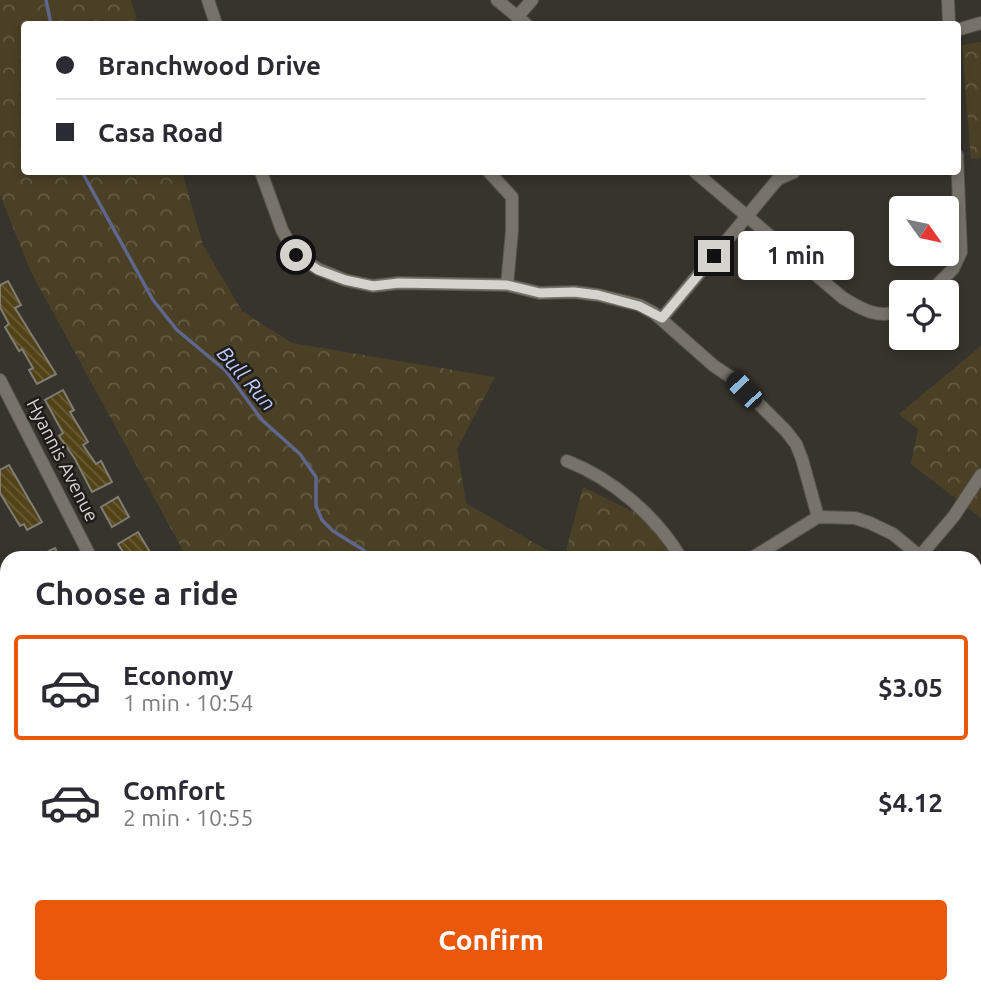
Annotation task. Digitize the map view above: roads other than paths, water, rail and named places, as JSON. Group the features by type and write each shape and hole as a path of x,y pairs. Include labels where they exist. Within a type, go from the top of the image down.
{"street":[{"path":"208,0 215,21"},
{"path":"497,0 521,21 531,0"},
{"path":"948,0 949,21"},
{"path":"961,29 981,23"},
{"path":"262,175 282,230 296,255 318,270 345,280 373,286 399,283 507,285 540,293 574,292 619,299 662,318 714,366 734,380 786,431 796,444 802,459 818,517"},
{"path":"492,175 512,197 507,285"},
{"path":"698,175 843,298 864,311 877,315 889,314"},
{"path":"662,318 778,179 787,175"},
{"path":"942,280 953,269 961,252 958,175"},
{"name":"Hyannis Avenue","path":"0,380 87,551"},
{"path":"567,461 588,469 625,495 656,526 676,551"},
{"path":"926,551 954,516 981,475"},
{"path":"763,551 818,517 855,518 870,523 893,534 914,551"}],"waterway":[{"name":"Bull Run","path":"46,0 50,21"},
{"name":"Bull Run","path":"84,175 153,300 177,330 226,371 262,420 300,454 316,477 316,506 322,520 333,531 364,551"}]}
